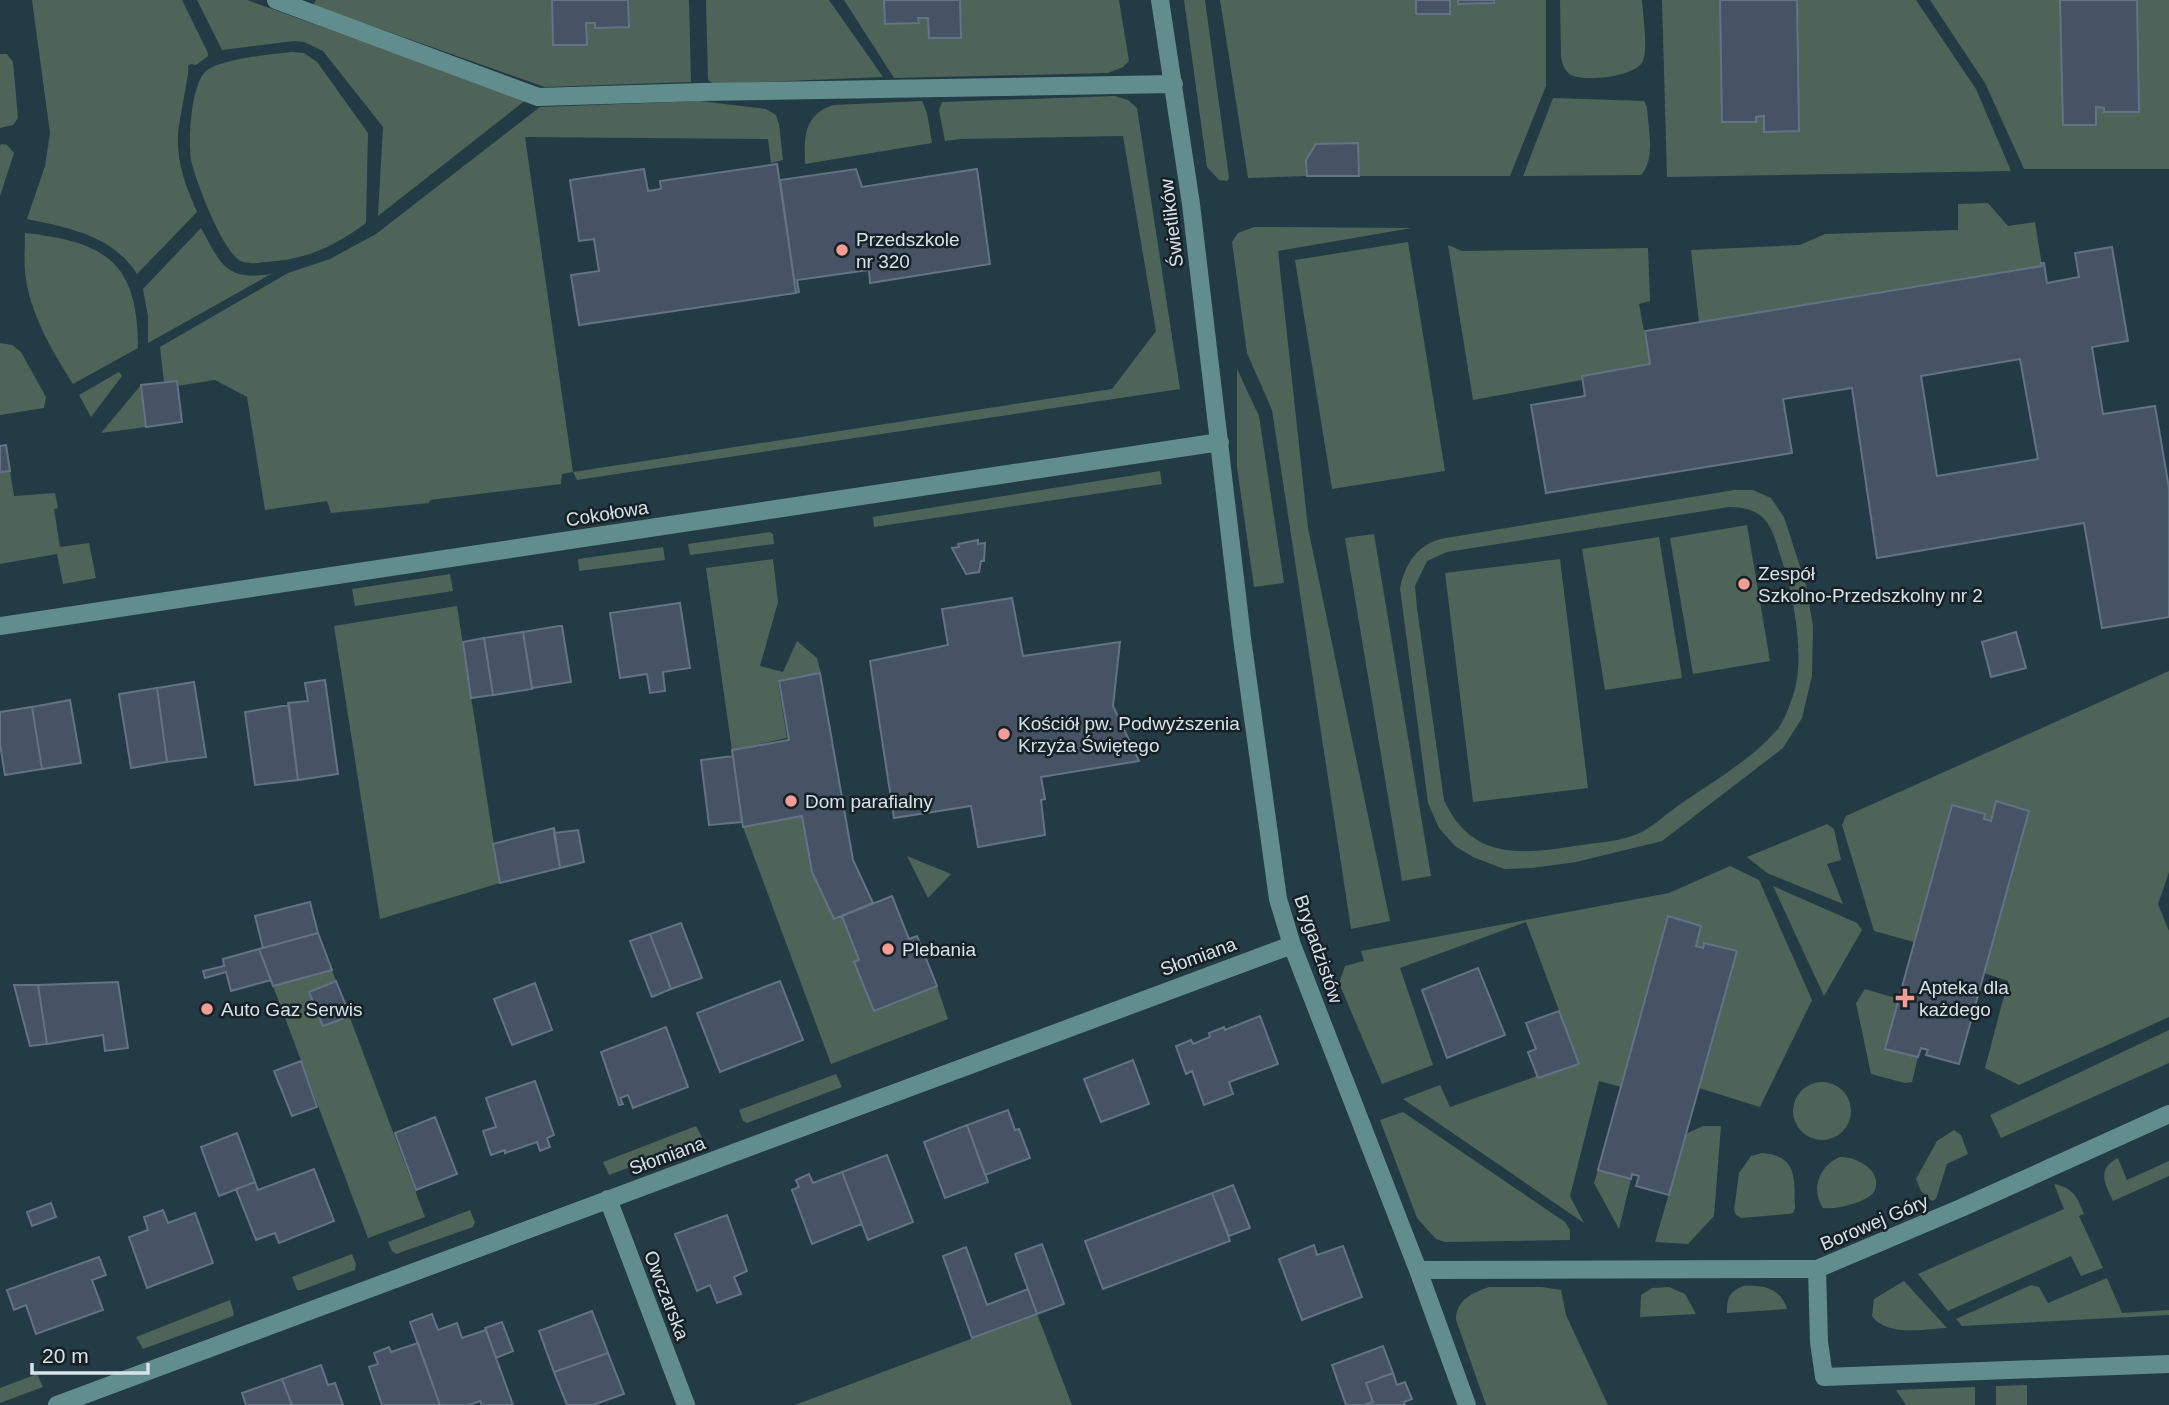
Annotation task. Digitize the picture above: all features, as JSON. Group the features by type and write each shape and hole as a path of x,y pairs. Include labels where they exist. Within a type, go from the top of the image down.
{"street":[{"path":"276,0 538,97 1174,84"},
{"name":"Świetlików","path":"1160,0 1174,84 1220,442"},
{"name":"Cokołowa","path":"0,626 1220,442"},
{"name":"Brygadzistów","path":"1220,442 1244,652 1278,900 1292,945 1418,1270 1467,1405"},
{"name":"Słomiana","path":"57,1405 1292,945"},
{"name":"Borowej Góry","path":"2169,1114 1961,1208 1816,1269 1819,1342 1824,1377 2169,1364"},
{"name":"Owczarska","path":"608,1199 686,1405"},
{"path":"1418,1270 1816,1269"}],"green space":[{"path":"32,0 182,0 208,53 208,56 196,65 188,66 178,137 183,175 197,212 137,274 115,250 88,235 27,219 45,166 50,133"},
{"path":"197,0 247,0 526,100 378,216 383,127 323,51 295,41 222,50"},
{"path":"316,0 552,0 554,45 587,44 586,23 595,23 596,28 628,27 628,0 689,0 691,82 545,87 313,5"},
{"path":"706,0 829,0 883,77 714,84 708,80"},
{"path":"844,0 884,0 885,24 918,23 918,18 928,18 929,38 961,37 960,0 1119,0 1129,61 1123,67 1108,73 894,78"},
{"path":"1184,0 1205,0 1229,178 1227,181 1219,180 1207,167"},
{"path":"1220,0 1416,0 1417,14 1450,14 1450,0 1546,0 1546,86 1510,176 1359,176 1357,143 1316,144 1306,160 1307,176 1248,178"},
{"path":"1560,0 1642,0 1645,40 1643,61 1631,71 1610,77 1587,78 1571,75 1564,67 1561,56"},
{"path":"1662,0 1720,0 1722,122 1756,122 1756,117 1764,116 1765,132 1799,131 1797,0 1916,0 1976,89 2011,171 1667,177"},
{"path":"1930,0 2060,0 2063,125 2096,107 2104,108 2105,112 2139,111 2137,0 2169,0 2169,169 2024,169 1985,83"},
{"path":"304,53 317,62 368,133 366,223 342,239 306,255 279,261 243,262 235,257 219,233 191,160 190,140 196,89 205,72 212,67 246,58"},
{"path":"0,54 7,54 13,62 18,118 13,125 0,128"},
{"path":"1115,96 1128,100 1137,108 1180,389 577,480 573,472 1112,389 1156,331 1123,136 945,141 939,110 942,102"},
{"path":"1553,98 1644,101 1647,107 1650,152 1646,168 1641,175 1523,176"},
{"path":"700,101 766,109 776,115 779,124 783,160 771,163 768,139 525,137 573,472 562,474 561,484 430,500 429,503 331,513 327,501 265,510 247,397 215,380 177,386 176,381 164,382 160,347 288,273 330,259 376,234 540,107"},
{"path":"922,101 932,143 805,164 808,128 823,109 833,105"},
{"path":"0,145 7,145 14,153 0,196"},
{"path":"1988,203 2008,226 2035,222 2042,266 1699,322 1691,250 1800,245 1825,234 1958,230 1958,204"},
{"path":"1254,227 1412,228 1278,251 1308,528 1390,921 1351,929 1272,410 1247,353 1232,242 1238,233"},
{"path":"201,228 226,267 243,275 271,274 148,343 148,316 143,289"},
{"path":"25,233 77,243 112,262 124,276 132,295 138,348 73,384 50,345 31,302 25,272"},
{"path":"1408,242 1445,471 1332,489 1295,260"},
{"path":"1448,245 1462,251 1648,248 1650,301 1639,304 1650,364 1582,376 1582,380 1473,400"},
{"path":"0,343 12,345 21,352 46,397 44,408 0,415"},
{"path":"1237,369 1259,416 1284,583 1254,587 1237,467"},
{"path":"119,372 122,376 91,417 79,395"},
{"path":"141,385 146,427 101,433"},
{"path":"10,471 14,496 55,493 58,508 54,509 60,547 89,543 96,578 63,584 57,554 0,564 0,472"},
{"path":"1160,471 1162,484 874,527 873,517"},
{"path":"1734,490 1753,490 1771,498 1784,517 1806,585 1813,626 1812,676 1802,718 1783,748 1662,841 1576,862 1532,868 1504,869 1473,857 1455,846 1439,828 1428,803 1400,588 1413,558 1424,546 1440,539","holes":["1729,507 1742,508 1760,515 1771,529 1786,576 1797,631 1796,686 1777,730 1742,762 1650,827 1632,836 1554,849 1516,851 1483,843 1468,833 1455,819 1444,800 1415,586 1427,561 1447,552"]},
{"path":"1747,525 1770,661 1693,674 1670,538"},
{"path":"770,532 773,534 774,544 690,555 688,544"},
{"path":"1374,534 1431,876 1402,881 1345,538"},
{"path":"1659,537 1682,678 1605,690 1582,549"},
{"path":"663,547 665,560 579,571 578,559"},
{"path":"773,559 778,602 760,666 783,672 797,641 817,658 821,674 778,682 787,738 732,750 706,568"},
{"path":"1560,559 1588,788 1473,802 1445,573"},
{"path":"450,574 453,591 355,606 352,589"},
{"path":"457,606 500,883 380,919 334,626"},
{"path":"2169,671 2169,872 2158,904 2169,931 2169,1017 2019,1085 1985,1068 2008,981 1984,973 2029,811 1996,801 1991,821 1984,819 1985,814 1952,806 1914,942 1874,931 1842,825 1846,816"},
{"path":"802,816 812,872 834,918 842,916 859,960 854,962 874,1011 937,986 948,1019 831,1064 743,827"},
{"path":"1827,824 1834,829 1841,860 1827,864 1843,904 1767,873 1747,857"},
{"path":"907,856 951,874 928,898"},
{"path":"1730,866 1759,880 1812,1000 1760,1107 1699,1088 1737,952 1704,943 1703,948 1696,946 1701,926 1668,917 1621,1087 1599,1081 1570,1196 1584,1223 1403,1099 1440,1085 1450,1107 1579,1064 1526,922 1400,968 1433,1065 1382,1084 1339,983 1345,966 1364,961 1361,951 1669,893"},
{"path":"1773,886 1857,923 1862,930 1824,996"},
{"path":"318,933 425,1217 368,1238 259,949"},
{"path":"1865,989 1899,999 1885,1048 1918,1057 1912,1082 1905,1083 1871,1074 1856,1003"},
{"path":"2169,1030 2169,1063 2001,1138 1990,1115"},
{"path":"836,1074 842,1087 747,1123 743,1121 739,1110"},
{"path":"1822,1082 1838,1087 1846,1095 1851,1111 1846,1127 1838,1135 1822,1140 1806,1135 1798,1127 1793,1111 1798,1095 1806,1087"},
{"path":"1403,1112 1565,1222 1570,1230 1570,1240 1445,1242 1436,1239 1417,1218 1380,1120"},
{"path":"696,1126 702,1137 699,1141 609,1175 603,1162"},
{"path":"1703,1126 1721,1126 1714,1216 1688,1244 1655,1242 1686,1134"},
{"path":"1954,1130 1961,1135 1968,1154 1947,1164 1936,1199 1932,1201 1921,1191 1916,1179 1937,1141"},
{"path":"1762,1153 1782,1159 1792,1170 1795,1208 1793,1213 1788,1214 1741,1218 1734,1210 1739,1173 1751,1156"},
{"path":"1840,1157 1854,1159 1866,1166 1875,1176 1875,1190 1866,1198 1852,1204 1823,1208 1817,1193 1819,1178 1827,1166"},
{"path":"2118,1158 2127,1180 2169,1161 2169,1176 2113,1201 2104,1177 2107,1167"},
{"path":"1598,1170 1631,1179 1619,1229 1594,1183"},
{"path":"2054,1184 2066,1188 2076,1198 2084,1214 2079,1216 2103,1268 2081,1276 2071,1256 1948,1311 1918,1274 2064,1209"},
{"path":"470,1210 475,1222 473,1227 396,1254 392,1251 388,1242"},
{"path":"352,1254 355,1270 297,1290 292,1277"},
{"path":"2107,1278 2122,1313 2169,1310 2169,1315 1962,1326 1956,1319 2031,1285 2039,1287 2048,1303"},
{"path":"1904,1281 1947,1328 1896,1329 1878,1323 1872,1316 1874,1299"},
{"path":"1743,1286 1757,1286 1776,1292 1787,1309 1727,1313 1730,1296"},
{"path":"1489,1287 1542,1287 1561,1290 1566,1315 1608,1405 1486,1405 1456,1320 1462,1302"},
{"path":"1669,1287 1685,1294 1696,1314 1640,1317 1641,1295 1652,1288"},
{"path":"230,1300 233,1316 143,1349 136,1337"},
{"path":"1037,1314 1072,1405 795,1405"},
{"path":"37,1374 43,1387 0,1403 0,1388"},
{"path":"2027,1385 2027,1405 1996,1405 1996,1386"},
{"path":"1975,1387 1975,1405 1906,1405 1896,1390"}],"building":[{"path":"552,0 628,0 629,27 595,28 595,23 586,23 587,45 553,45"},
{"path":"884,0 960,0 961,38 929,38 928,18 918,18 919,23 885,24"},
{"path":"1416,0 1450,0 1450,14 1416,14"},
{"path":"1458,0 1494,0 1494,3 1458,4"},
{"path":"1720,0 1797,0 1799,131 1764,132 1764,116 1756,117 1756,122 1722,122"},
{"path":"2060,0 2137,0 2139,112 2104,112 2104,108 2096,107 2096,125 2063,125"},
{"path":"1358,143 1359,176 1307,176 1306,160 1316,144"},
{"path":"777,164 796,293 579,325 571,275 599,271 594,239 579,241 570,180 644,169 648,191 661,189 660,181"},
{"path":"856,169 862,187 977,169 990,264 870,283 869,270 797,280 799,292 796,293 780,180"},
{"path":"2112,247 2128,341 2092,347 2103,414 2155,406 2169,488 2169,617 2102,628 2084,523 1877,558 1852,388 1783,399 1792,453 1546,493 1531,405 1585,396 1582,376 1650,364 1645,331 2042,266 2041,263 2044,263 2047,283 2079,277 2075,253","holes":["2020,359 2038,459 1937,476 1921,376"]},
{"path":"177,381 182,422 146,427 141,385"},
{"path":"6,445 10,471 0,472 0,446"},
{"path":"978,540 978,544 985,543 984,561 981,561 979,572 966,574 952,548"},
{"name":"Kościół pw. Podwyższenia Krzyża Świętego","path":"1012,598 1023,656 1120,642 1113,706 1139,761 1041,777 1045,799 1041,800 1045,835 978,847 971,806 894,818 870,661 948,645 942,609"},
{"path":"680,603 690,668 663,672 665,691 650,693 647,674 620,678 610,613"},
{"path":"562,626 571,682 532,688 523,632"},
{"path":"523,632 532,689 493,695 484,638"},
{"path":"2016,632 2026,668 1991,677 1982,642"},
{"path":"484,638 493,695 471,698 463,642"},
{"name":"Dom parafialny","path":"820,673 853,860 873,903 834,919 812,872 802,816 743,827 732,750 789,740 779,681"},
{"path":"325,680 338,774 298,780 288,703 308,701 305,683"},
{"path":"194,682 206,757 167,762 157,688"},
{"path":"157,688 167,762 131,768 119,694"},
{"path":"70,700 81,763 42,769 32,707"},
{"path":"289,705 298,780 255,785 245,712"},
{"path":"32,707 42,769 5,775 0,744 0,712"},
{"path":"733,756 742,822 709,825 701,760"},
{"path":"1996,801 2029,811 1959,1064 1926,1055 1928,1050 1921,1048 1918,1057 1885,1049 1952,805 1985,814 1984,819 1991,821"},
{"path":"554,828 560,868 500,883 493,844"},
{"path":"578,830 584,862 560,868 554,833"},
{"name":"Plebania","path":"892,896 909,939 917,936 937,986 874,1011 854,962 859,960 842,916"},
{"path":"310,902 318,933 263,948 255,916"},
{"path":"1668,916 1701,926 1696,946 1703,948 1704,943 1737,951 1669,1195 1636,1186 1639,1176 1632,1174 1631,1179 1598,1170"},
{"path":"681,923 702,978 671,989 650,934"},
{"path":"318,933 332,970 273,986 259,949"},
{"path":"650,934 671,989 652,997 630,941"},
{"path":"259,949 271,980 231,991 226,972 205,978 203,971 224,966 223,959"},
{"path":"1478,968 1505,1035 1447,1058 1422,990"},
{"path":"336,981 350,1016 323,1026 309,992"},
{"path":"780,981 803,1040 720,1072 697,1013"},
{"path":"118,982 128,1048 105,1051 103,1035 47,1044 38,985"},
{"path":"535,983 552,1030 512,1045 494,999"},
{"path":"14,985 38,985 47,1044 30,1046"},
{"path":"1559,1011 1579,1064 1538,1078 1528,1052 1536,1049 1526,1023"},
{"path":"1260,1016 1278,1064 1229,1082 1233,1094 1204,1105 1192,1071 1186,1074 1176,1046 1191,1040 1193,1044 1210,1037 1209,1033 1224,1027 1225,1030"},
{"path":"666,1027 688,1087 633,1108 628,1095 620,1098 623,1104 619,1105 601,1052"},
{"path":"1133,1060 1149,1104 1101,1122 1084,1079"},
{"path":"301,1061 317,1107 292,1116 274,1071"},
{"path":"535,1081 554,1135 547,1138 550,1147 540,1151 537,1142 491,1155 483,1131 496,1127 486,1098"},
{"path":"1008,1110 1030,1158 985,1175 967,1125"},
{"path":"435,1117 457,1174 416,1190 395,1133"},
{"path":"967,1125 988,1182 945,1198 924,1142"},
{"path":"237,1133 255,1182 219,1196 201,1147"},
{"path":"887,1155 913,1222 868,1240 842,1172"},
{"path":"314,1169 334,1221 279,1243 275,1233 256,1240 236,1189 255,1182 258,1190"},
{"path":"842,1172 862,1224 812,1244 792,1190 799,1187 796,1180 809,1174 813,1183"},
{"path":"1233,1185 1250,1228 1229,1236 1212,1193"},
{"path":"1212,1193 1230,1241 1103,1289 1085,1241"},
{"path":"51,1203 56,1217 32,1226 27,1212"},
{"path":"163,1210 168,1223 195,1213 213,1263 147,1288 129,1237 148,1230 144,1217"},
{"path":"727,1215 747,1271 734,1277 741,1294 717,1303 710,1285 697,1291 675,1234"},
{"path":"1042,1244 1064,1304 1037,1314 1015,1254"},
{"path":"1314,1245 1317,1255 1343,1246 1362,1297 1302,1320 1279,1259"},
{"path":"966,1247 987,1305 1028,1289 1037,1314 972,1338 943,1256"},
{"path":"99,1257 106,1275 92,1280 103,1310 36,1334 26,1305 14,1310 7,1290"},
{"path":"592,1311 608,1353 554,1372 539,1331"},
{"path":"432,1314 438,1330 457,1323 462,1338 486,1330 513,1405 482,1405 480,1401 469,1405 440,1405 410,1322"},
{"path":"502,1322 513,1351 496,1358 485,1328"},
{"path":"418,1343 440,1405 382,1405 369,1367 378,1364 374,1353 389,1347 391,1352"},
{"path":"1383,1346 1393,1373 1366,1383 1373,1402 1346,1405 1332,1365"},
{"path":"608,1353 624,1394 593,1405 567,1405 554,1372"},
{"path":"321,1365 328,1385 335,1383 343,1405 292,1405 282,1379"},
{"path":"1393,1373 1397,1385 1405,1382 1412,1399 1404,1402 1405,1405 1364,1405 1373,1402 1366,1383"},
{"path":"282,1379 292,1405 246,1405 242,1393"}],"place":[{"name":"Przedszkole nr 320","path":"842,250"},
{"name":"Zespół Szkolno-Przedszkolny nr 2","path":"1744,584"},
{"name":"Kościół pw. Podwyższenia Krzyża Świętego","path":"1004,734"},
{"name":"Dom parafialny","path":"791,801"},
{"name":"Plebania","path":"888,949"},
{"name":"Apteka dla każdego","path":"1905,998"},
{"name":"Auto Gaz Serwis","path":"207,1009"}]}
